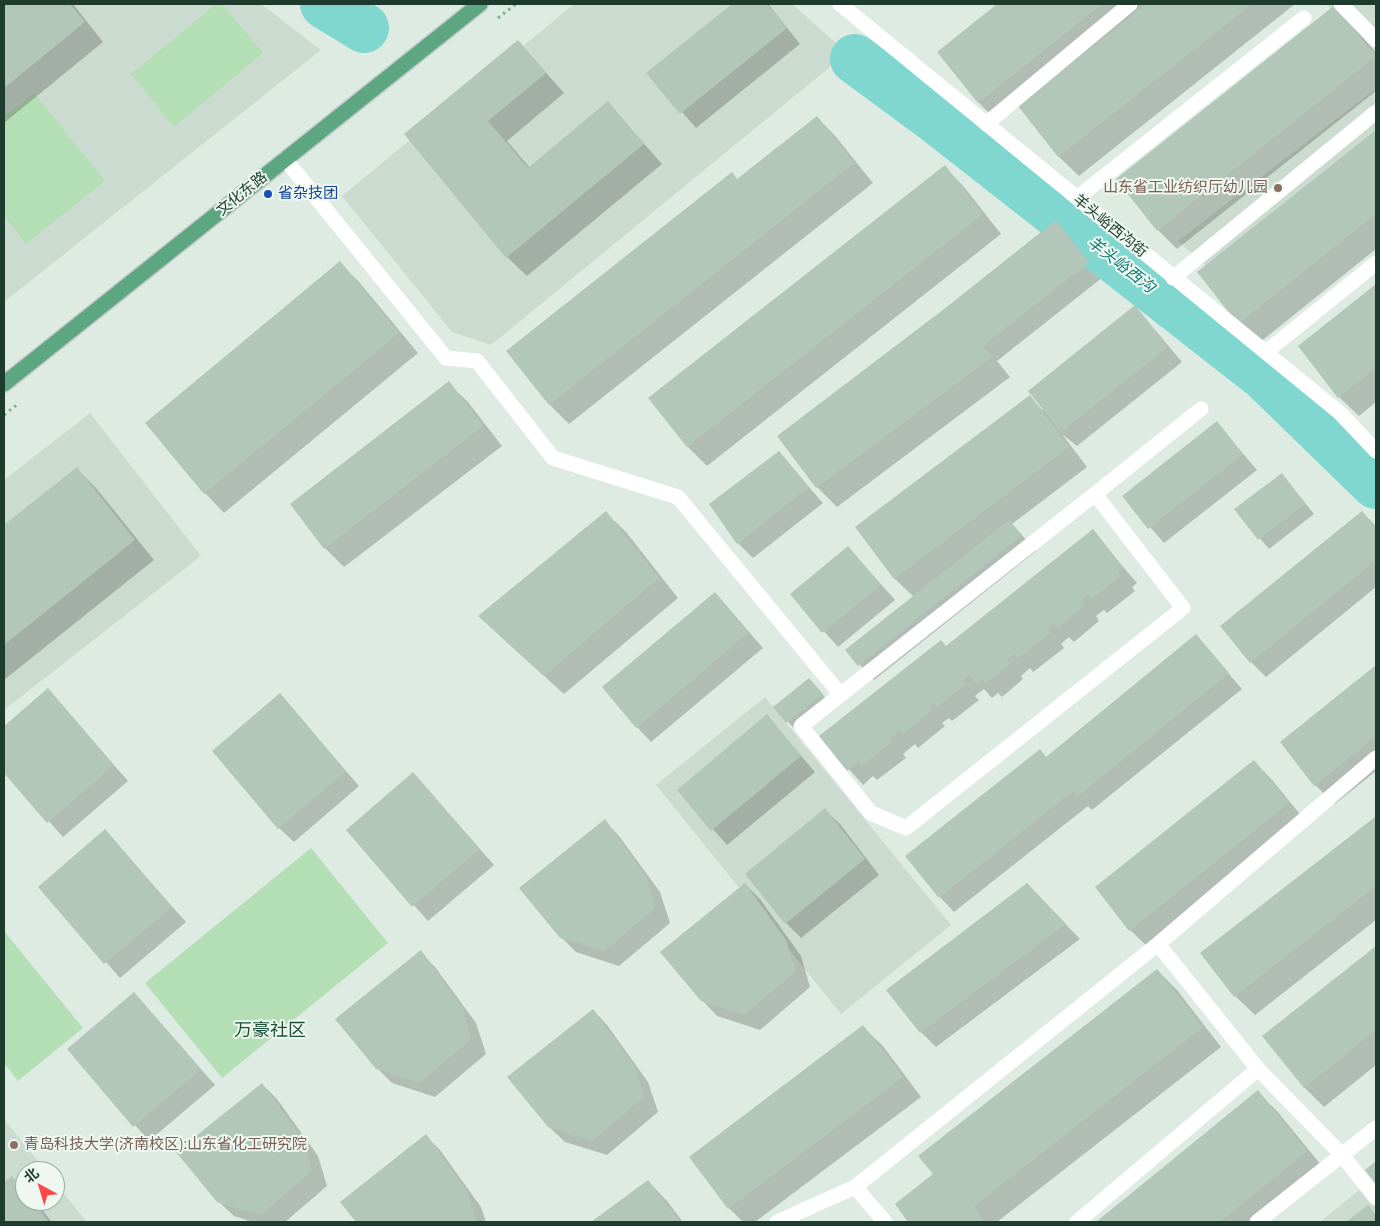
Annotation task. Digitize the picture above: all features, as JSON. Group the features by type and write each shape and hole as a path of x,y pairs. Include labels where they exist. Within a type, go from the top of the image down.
{"main road":[{"name":"文化东路","path":"4,384 480,4"}],"street":[{"name":"羊头峪西沟街","path":"840,4 1173,278 1340,413 1371,434 1376,451"},
{"path":"986,124 1130,4"},
{"path":"1341,4 1376,40"},
{"path":"1077,198 1304,18"},
{"path":"1173,278 1376,112"},
{"path":"285,159 446,358 477,361 553,458 678,497 840,694"},
{"path":"1266,352 1376,262"},
{"path":"1095,494 1183,608 906,828 871,813 801,726 1201,408"},
{"path":"777,1222 855,1187 1158,944 1376,758"},
{"path":"1158,944 1258,1069 1342,1155 1376,1198"},
{"path":"1077,1222 1258,1069"},
{"path":"1257,1222 1376,1128"},
{"path":"855,1187 885,1222"}],"shaded area":[{"path":"4,4 261,4 321,50 4,302"},
{"path":"574,4 792,4 847,53 491,345 452,332 342,196"},
{"path":"1326,4 1376,4 1376,54"},
{"name":"山东省工业纺织厅幼儿园","path":"1374,90 1376,135 1207,267 1178,241"},
{"path":"90,413 201,556 4,710 4,480"},
{"path":"765,697 951,925 841,1014 656,785"},
{"name":"青岛科技大学(济南校区):山东省化工研究院","path":"4,1119 38,1161 15,1161 15,1211 65,1211 65,1195 87,1222 4,1222"},
{"path":"1363,1187 1376,1204 1376,1222 1320,1222"}],"green space":[{"path":"216,4 222,4 263,53 174,127 131,74"},
{"path":"34,93 105,181 26,244 4,216 4,117"},
{"path":"311,848 388,943 222,1078 145,983"},
{"path":"4,931 83,1028 18,1081 4,1063"}],"building":[{"path":"4,4 70,4 85,22 4,88"},
{"path":"732,4 767,4 787,28 680,114 646,73"},
{"path":"997,4 1102,4 978,103 937,52"},
{"path":"1146,4 1252,4 1058,157 1018,106"},
{"path":"1335,5 1376,56 1157,231 1116,179"},
{"path":"518,40 546,73 488,121 528,168 608,101 644,144 506,258 404,134"},
{"path":"817,116 854,163 549,405 506,351 732,172 737,179"},
{"path":"1376,130 1376,214 1238,324 1197,272"},
{"path":"945,165 983,214 687,447 648,398"},
{"path":"1056,220 1089,262 983,346 992,357 816,488 777,436 948,306"},
{"path":"340,261 399,333 204,494 145,423"},
{"path":"1376,284 1376,368 1338,398 1298,346"},
{"path":"1135,305 1168,347 1061,432 1028,391"},
{"path":"449,381 483,426 324,549 290,504"},
{"path":"1030,395 1069,447 894,579 855,527"},
{"path":"1217,421 1243,454 1148,529 1122,496"},
{"path":"779,451 809,487 737,544 709,504"},
{"path":"77,467 135,540 4,645 4,525"},
{"path":"1282,473 1305,504 1258,540 1234,509"},
{"path":"606,511 659,578 544,676 478,616"},
{"path":"1362,511 1376,528 1376,560 1250,663 1220,626"},
{"path":"1009,520 1022,535 858,666 845,650"},
{"path":"1093,529 1123,567 1118,571 1121,576 1092,599 1088,595 1082,601 1085,605 1058,628 1054,623 1047,628 1051,633 1018,658 1014,654 1007,660 1010,664 986,683 982,679 976,684 969,675 962,681 965,685 937,707 934,703 929,707 931,711 903,734 900,730 889,739 892,742 862,766 858,762 847,771 819,736 941,640 946,646"},
{"path":"848,546 881,585 822,633 790,594"},
{"path":"715,592 749,632 636,728 602,687"},
{"path":"1196,634 1229,673 1077,797 1073,791 939,898 905,856 1040,749 1046,757"},
{"path":"1376,665 1376,736 1314,786 1280,742"},
{"path":"809,678 823,694 786,723 773,707"},
{"path":"48,688 114,765 47,823 4,773 4,726"},
{"path":"280,693 346,771 278,829 212,751"},
{"path":"767,714 801,756 711,831 677,790"},
{"path":"1254,760 1289,803 1129,931 1095,887"},
{"path":"413,772 480,849 412,907 346,830"},
{"path":"825,808 865,859 785,924 745,874"},
{"path":"1375,817 1376,886 1234,997 1200,953"},
{"path":"605,819 646,876 655,908 604,951 560,938 519,888"},
{"path":"105,829 172,907 104,964 38,887"},
{"path":"745,883 786,940 796,971 744,1015 701,1001 660,952"},
{"path":"1027,883 1066,924 920,1033 886,990"},
{"path":"1376,946 1376,1030 1304,1088 1262,1036"},
{"path":"421,950 462,1007 471,1039 420,1083 376,1069 335,1019"},
{"path":"1157,969 1203,1027 974,1206 984,1222 908,1222 895,1204 933,1174 918,1156"},
{"path":"134,992 201,1069 133,1127 67,1049"},
{"path":"593,1009 634,1065 644,1097 592,1141 548,1127 507,1077"},
{"path":"863,1025 903,1077 728,1209 689,1157"},
{"path":"262,1083 303,1140 312,1171 261,1215 217,1202 176,1152"},
{"path":"1258,1090 1307,1151 1220,1222 1096,1222"},
{"path":"426,1134 467,1191 477,1222 356,1222 340,1202"},
{"path":"1376,1161 1376,1184 1365,1170"},
{"path":"12,1176 15,1180 15,1211 40,1211 49,1222 4,1222 4,1182"},
{"path":"648,1180 680,1222 591,1222"},
{"path":"1368,1205 1376,1215 1376,1222 1346,1222"}],"waterway":[{"name":"羊头峪西沟","path":"325,4 364,28"},
{"name":"羊头峪西沟","path":"855,59 939,121 1265,376 1376,484"}],"place":[{"name":"山东省工业纺织厅幼儿园","path":"1278,188"},
{"name":"省杂技团","path":"268,194"},
{"name":"青岛科技大学(济南校区):山东省化工研究院","path":"14,1145"}],"district":[{"name":"万豪社区","path":"270,1031"}]}
